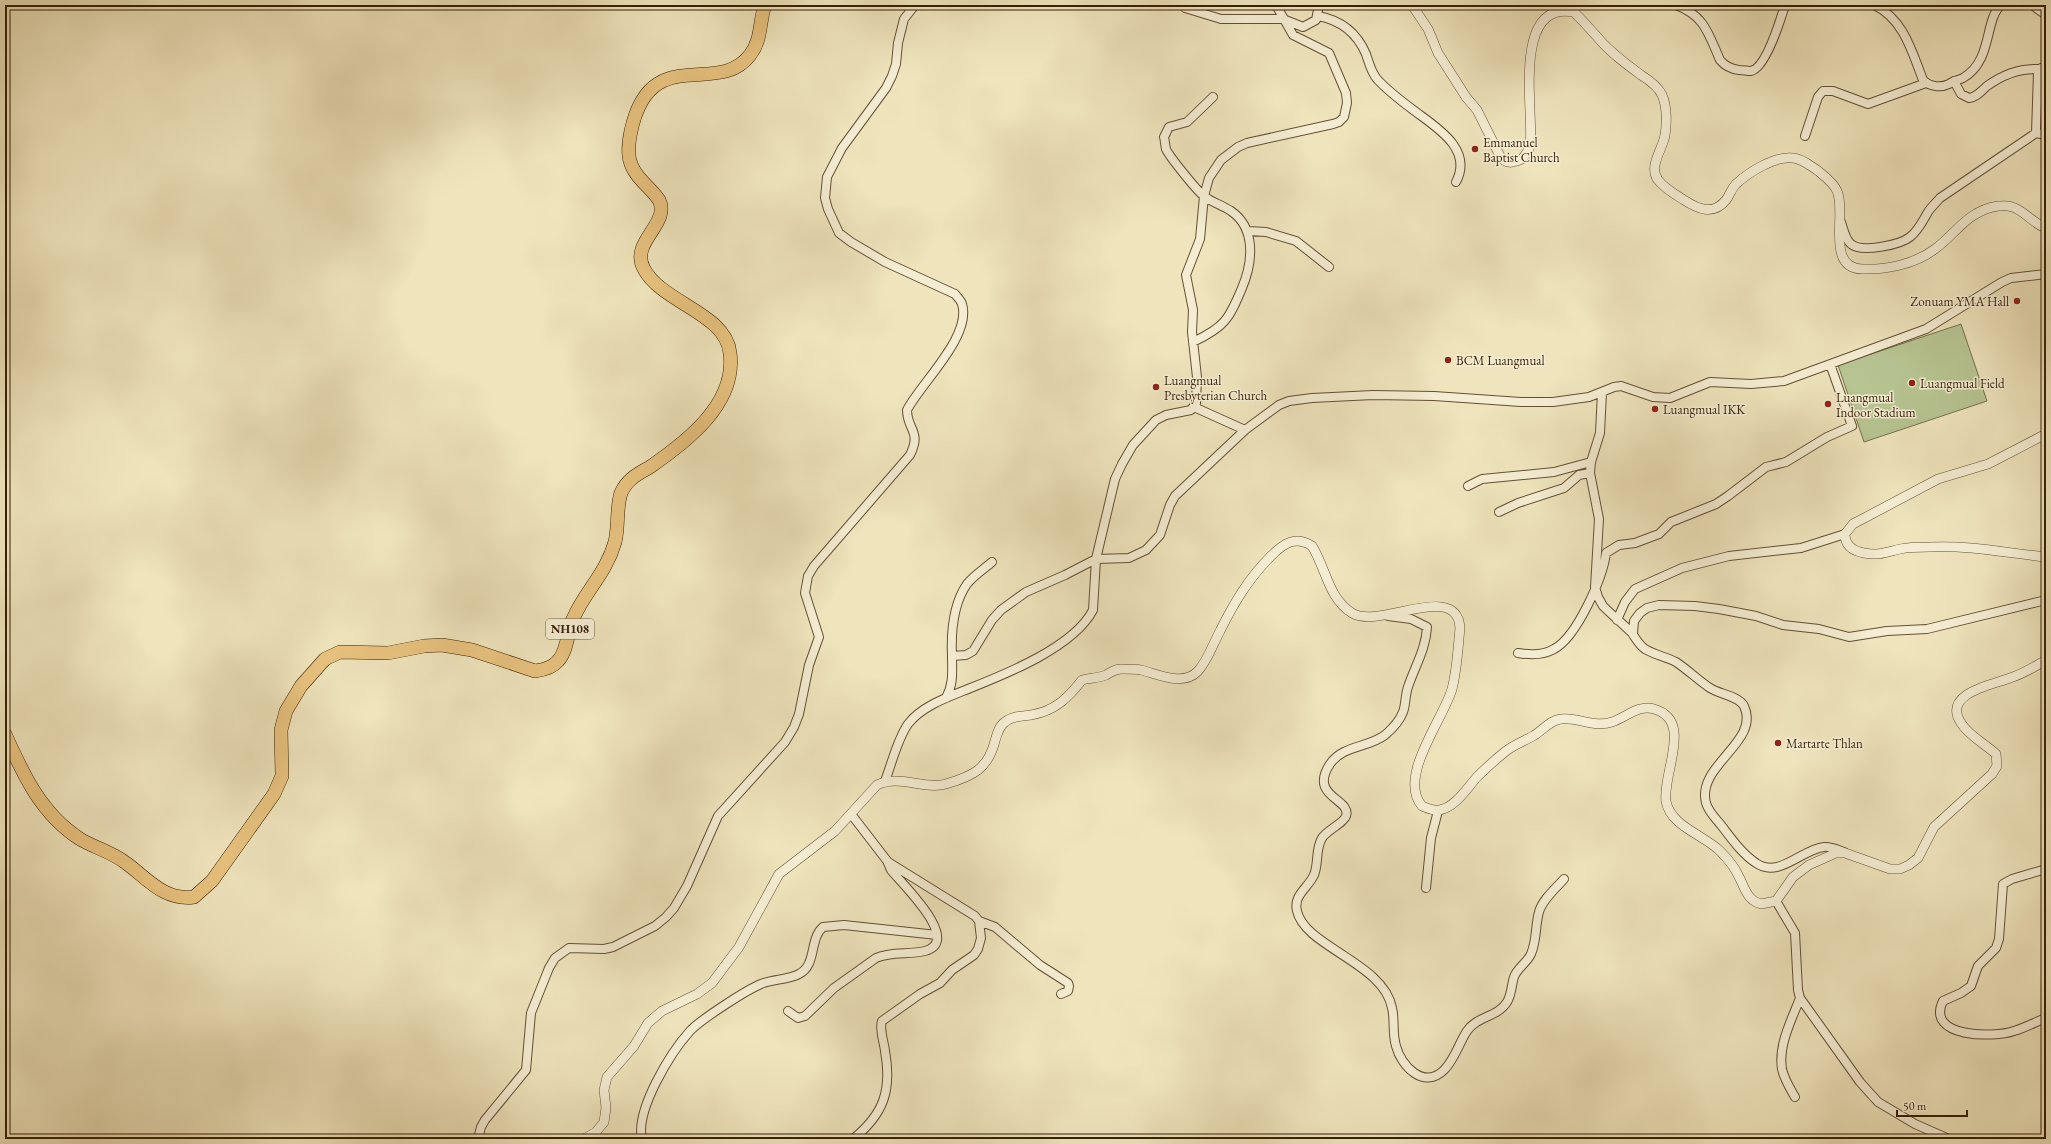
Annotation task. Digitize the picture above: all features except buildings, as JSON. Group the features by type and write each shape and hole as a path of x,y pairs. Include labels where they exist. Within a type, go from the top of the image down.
{"highway":[{"name":"NH108","path":"5,734 29,785 41,802 59,822 82,840 126,863 161,891 170,895 188,898 199,894 206,888 274,794 282,776 281,730 286,711 301,686 324,659 340,652 388,653 424,646 442,645 472,650 535,671 544,670 558,661 563,652 573,618 600,577 611,553 616,539 621,494 626,485 634,476 648,468 684,442 710,415 721,398 731,369 727,338 707,320 669,294 649,277 642,267 641,256 643,245 660,217 662,208 654,193 633,171 629,159 633,124 645,97 661,80 670,77 719,72 741,64 750,56 756,46 765,5"}],"street":[{"path":"478,1139 481,1127 485,1120 526,1070 531,1013 548,968 555,958 570,948 604,949 613,947 655,926 666,917 674,908 687,886 718,816 785,742 794,727 799,714 809,665 819,637 805,593 808,576 814,566 910,455 913,449 915,433 907,418 907,410 955,340 963,311 962,302 955,294 885,262 851,242 839,233 828,209 825,198 827,177 842,148 886,88 892,76 896,64 898,43 904,19 915,5"},
{"path":"885,781 908,725 925,710 946,698 1006,674 1035,659 1059,644 1081,626 1093,610 1096,559 1115,479 1134,445 1156,420 1166,415 1192,410 1196,403 1197,376 1192,332 1194,310 1186,275 1200,239 1204,196 1214,169 1221,160 1238,147 1247,143 1333,124 1344,117 1347,110 1346,93 1329,53 1298,39 1293,35 1276,5"},
{"path":"1186,8 1227,20 1283,19 1303,27 1312,24 1318,16 1319,5"},
{"path":"1412,5 1425,25 1438,53 1466,97 1477,110 1503,160 1508,163 1522,159 1530,148 1529,78 1534,32 1543,16 1559,9 1568,10 1574,12 1613,53 1656,86 1662,94 1666,112 1666,133 1655,165 1655,172 1658,180 1678,196 1698,208 1712,210 1726,200 1734,186 1745,177 1784,157 1796,158 1807,162 1837,189 1839,198 1840,251 1847,263 1860,269 1898,266 1916,260 1936,249 1961,223 1986,208 2011,206 2019,210 2035,223 2046,228"},
{"path":"1676,5 1690,10 1697,16 1720,60 1725,65 1737,69 1752,71 1757,67 1770,47 1785,5"},
{"path":"1874,5 1887,12 1908,40 1926,83"},
{"path":"1805,136 1818,97 1823,91 1833,91 1868,104 1926,83 1936,86 1945,86 1964,78 1981,59 1989,37 1993,19 2001,5"},
{"path":"2032,5 2046,14"},
{"path":"1318,16 1330,18 1348,29 1360,42 1372,72 1378,79 1412,110 1440,128 1446,135 1457,151 1461,173 1456,182"},
{"path":"1954,81 1961,94 1969,98 1978,95 1993,82 2021,69 2043,69 2037,82 2036,133"},
{"path":"1193,342 1212,333 1223,325 1230,315 1244,283 1250,240 1249,231 1241,220 1232,211 1204,196 1166,149 1164,137 1170,127 1187,122 1213,97"},
{"path":"1840,221 1847,239 1858,248 1878,247 1909,238 1922,225 1928,211 1940,198 2036,133 2046,135"},
{"path":"1249,231 1266,232 1296,242 1329,267"},
{"path":"952,656 966,655 973,651 992,620 1001,610 1021,595 1096,559 1129,558 1146,550 1160,535 1170,505 1175,496 1245,430 1279,405 1301,399 1373,395 1434,396 1521,402 1553,402 1589,397 1621,386 1653,397 1670,398 1710,382 1751,384 1784,381 1926,328 2011,278 2046,274"},
{"path":"1518,653 1545,652 1559,646 1579,620 1601,576 1606,553 1619,545 1635,543 1659,534 1671,522 1716,504 1766,467 1786,462 1828,437 1852,426 1830,364"},
{"path":"1602,392 1600,433 1590,473 1599,519 1595,587 1598,597 1603,606 1633,634 1637,642 1645,649 1675,662 1709,687 1734,698 1743,704 1747,714 1746,724 1742,736 1716,768 1708,783 1705,793 1706,803 1714,816 1742,851 1756,864 1766,868 1782,865 1824,847 1833,848 1890,869 1900,869 1909,865 1918,858 1934,827 1992,774 1997,766 1996,754 1962,725 1957,716 1958,707 1962,699 1979,688 2011,678 2046,660"},
{"path":"1194,407 1245,430"},
{"path":"2046,434 1988,464 1938,479 1853,524 1848,527 1845,534 1846,542 1849,546 1855,551 1869,554 1882,555 1900,549 1970,547 2046,557"},
{"path":"1468,486 1482,479 1554,472 1592,462"},
{"path":"1499,512 1518,502 1564,488 1579,475 1590,473"},
{"path":"1617,620 1625,602 1635,589 1682,568 1729,556 1801,548 1845,534"},
{"path":"584,1139 596,1132 604,1122 606,1108 604,1090 608,1077 634,1046 648,1023 662,1011 697,994 712,983 739,947 779,874 830,834 851,814 870,792 885,781 897,780 937,785 957,780 977,771 988,762 1000,728 1005,722 1021,716 1046,712 1056,707 1074,691 1082,680 1106,675 1113,670 1121,668 1139,669 1178,679 1187,678 1194,674 1205,660 1239,595 1255,572 1283,544 1290,541 1298,540 1312,546 1332,592 1338,601 1353,614 1411,619 1428,627 1426,643 1407,689 1404,711 1396,723 1385,735 1372,742 1339,754 1327,770 1323,780 1326,791 1345,807 1347,815 1344,820 1329,830 1317,848 1315,871 1297,898 1296,910 1304,925 1312,934 1367,971 1388,995 1392,1005 1396,1047 1400,1057 1414,1072 1428,1079 1436,1077 1445,1070 1455,1056 1468,1029 1482,1019 1500,1010 1506,1003 1510,995 1516,973 1528,959 1532,951 1538,926 1539,911 1564,879"},
{"path":"946,698 952,684 954,617 958,600 967,584 992,562"},
{"path":"1633,634 1634,621 1640,613 1647,608 1659,605 1695,606 1719,609 1756,616 1783,625 1819,629 1849,637 1887,630 1927,629 2046,600"},
{"path":"1385,616 1420,608 1441,606 1456,613 1459,620 1452,689 1427,739 1415,785 1417,800 1422,806 1438,811"},
{"path":"1426,888 1431,838 1438,811 1454,802 1508,750 1533,736 1552,722 1560,719 1590,723 1611,723 1644,707 1653,708 1662,712 1669,718 1675,735 1666,798 1671,814 1720,852 1738,874 1749,898 1761,904 1776,901 1793,877 1809,865 1828,856 1845,853"},
{"path":"788,1011 796,1017 802,1018 834,988 872,960 883,955 925,951 933,946 937,936 935,925 929,915 891,870 888,862 851,814"},
{"path":"853,1139 871,1123 879,1113 884,1098 888,1069 881,1026 882,1020 920,994 940,983 952,970 974,955 980,944 981,932 979,922 975,916 888,862"},
{"path":"2046,869 2012,878 2003,884 1999,939 1996,948 1978,966 1971,986 1961,993 1943,1001 1940,1008 1943,1022 1948,1028 1973,1034 2014,1032 2046,1018"},
{"path":"1776,901 1795,933 1798,990 1800,998 1860,1082 1878,1102 1915,1124 1949,1139"},
{"path":"979,922 996,926 1040,965 1068,982 1068,991 1061,994"},
{"path":"642,1139 641,1122 646,1108 667,1065 691,1030 712,1014 760,984 799,975 809,964 816,937 823,927 844,925 937,936"},
{"path":"1795,1097 1785,1080 1782,1068 1782,1054 1785,1038 1800,998"}],"green space":[{"name":"Luangmual Field","path":"1961,324 1987,401 1864,442 1838,365"}],"place":[{"name":"Emmanuel Baptist Church","path":"1475,149"},
{"name":"Zonuam YMA Hall","path":"2017,301"},
{"name":"BCM Luangmual","path":"1448,360"},
{"name":"Luangmual Field","path":"1912,383"},
{"name":"Luangmual Presbyterian Church","path":"1156,387"},
{"name":"Luangmual Indoor Stadium","path":"1828,404"},
{"name":"Luangmual IKK","path":"1655,409"},
{"name":"Martarte Thlan","path":"1778,743"}]}
